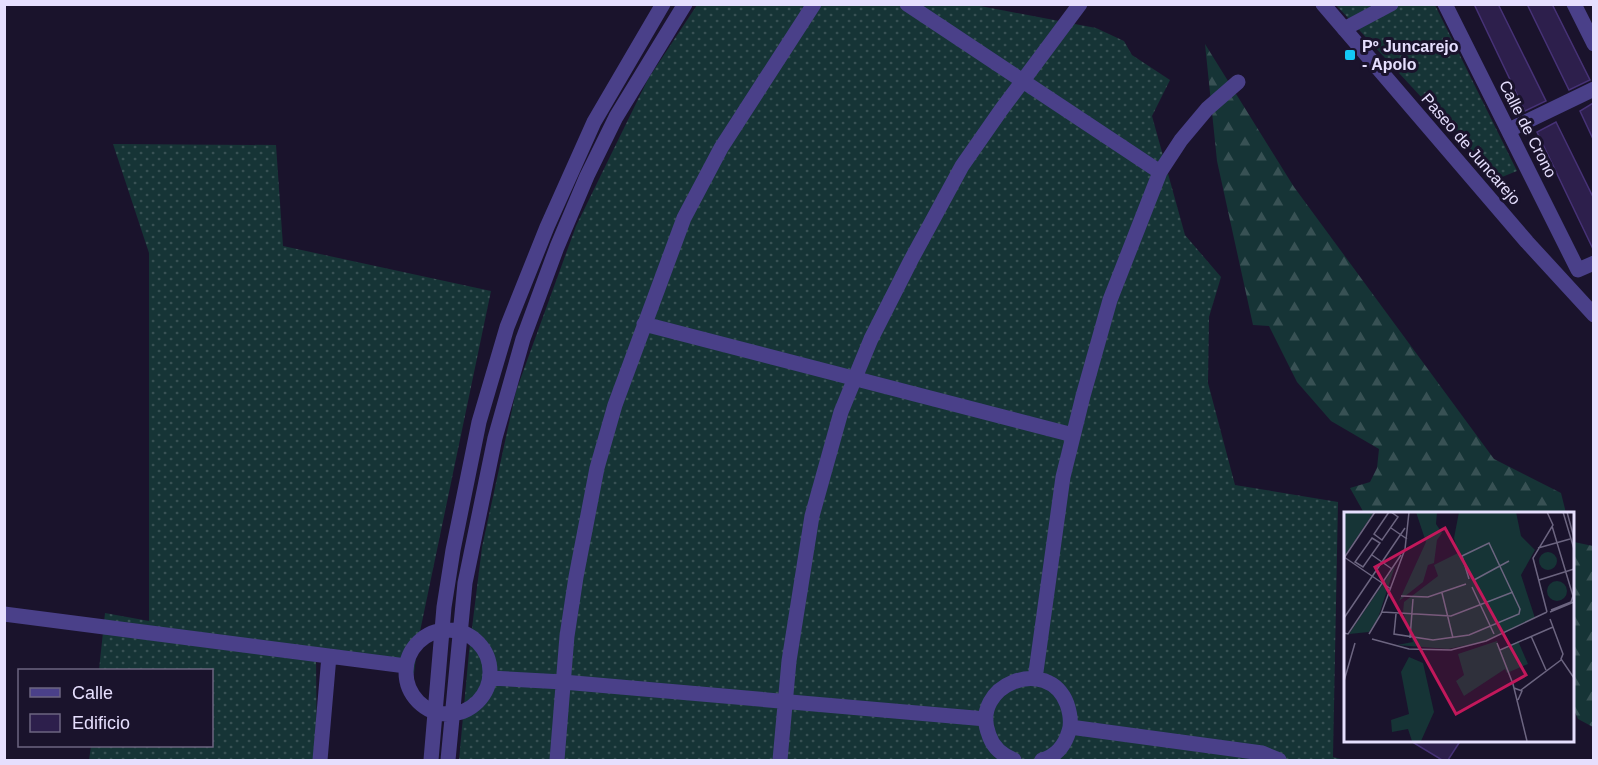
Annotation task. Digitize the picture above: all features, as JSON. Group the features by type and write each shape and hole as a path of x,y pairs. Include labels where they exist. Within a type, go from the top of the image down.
{"street":[{"path":"431,760 442,630 453,550 479,422 507,327 547,227 594,122 663,4"},
{"path":"448,760 465,583 480,501 495,438 527,328 556,247 602,146 633,88 685,4"},
{"path":"557,760 569,624 597,468 615,405 684,218 722,148 814,4"},
{"path":"907,4 1160,172"},
{"path":"780,760 789,661 812,516 841,412 872,339 911,260 963,166 1080,4"},
{"name":"Paseo de Juncarejo","path":"1323,4 1527,242 1593,315"},
{"path":"1344,29 1390,4"},
{"name":"Calle de Crono","path":"1445,4 1578,270 1593,263"},
{"path":"1574,4 1593,44"},
{"path":"1035,679 1063,477 1110,300 1160,172 1181,140 1207,109 1238,82"},
{"path":"1509,130 1593,89"},
{"path":"644,324 1073,435"},
{"path":"4,614 406,666"},
{"path":"442,630 460,632 478,641 486,652 490,665 490,678 486,692 477,704 464,712 452,714 435,712 422,705 412,695 407,681 406,666 410,653 428,634 442,630"},
{"path":"320,760 329,657"},
{"path":"490,678 563,682 986,719"},
{"path":"1014,760 1004,756 994,746 988,733 986,719 988,705 996,694 1006,684 1019,679 1046,682 1058,690 1066,700 1070,714 1070,727 1066,740 1058,751 1042,760"},
{"path":"1070,727 1262,753 1279,760"}],"green space":[{"path":"697,5 975,5 1096,28 1124,41 1132,55 1170,80 1152,116 1185,235 1221,277 1209,317 1208,383 1235,485 1338,502 1333,757 1345,760 459,760 482,547 516,391 576,226 648,79"},
{"path":"1336,5 1435,5 1517,171 1497,179"},
{"path":"1205,44 1294,187 1494,459 1561,493 1566,512 1363,512 1350,488 1370,482 1377,468 1379,449 1331,421 1297,382 1269,326 1253,325 1217,161"},
{"path":"113,144 276,145 283,246 491,291 418,641 414,674 316,656 317,760 89,760 91,747 213,747 213,669 99,669 105,613 149,621 149,253"},
{"path":"1574,542 1593,546 1593,727 1578,719 1574,710"}],"building":[{"path":"1474,4 1498,4 1546,101 1525,111"},
{"path":"1527,4 1552,4 1590,80 1569,90"},
{"path":"1593,103 1593,139 1580,111"},
{"path":"1556,122 1593,197 1593,249 1537,132"},
{"path":"1411,741 1460,741 1448,760 1442,760"}],"place":[{"name":"Pº Juncarejo - Apolo","path":"1350,55"}]}
